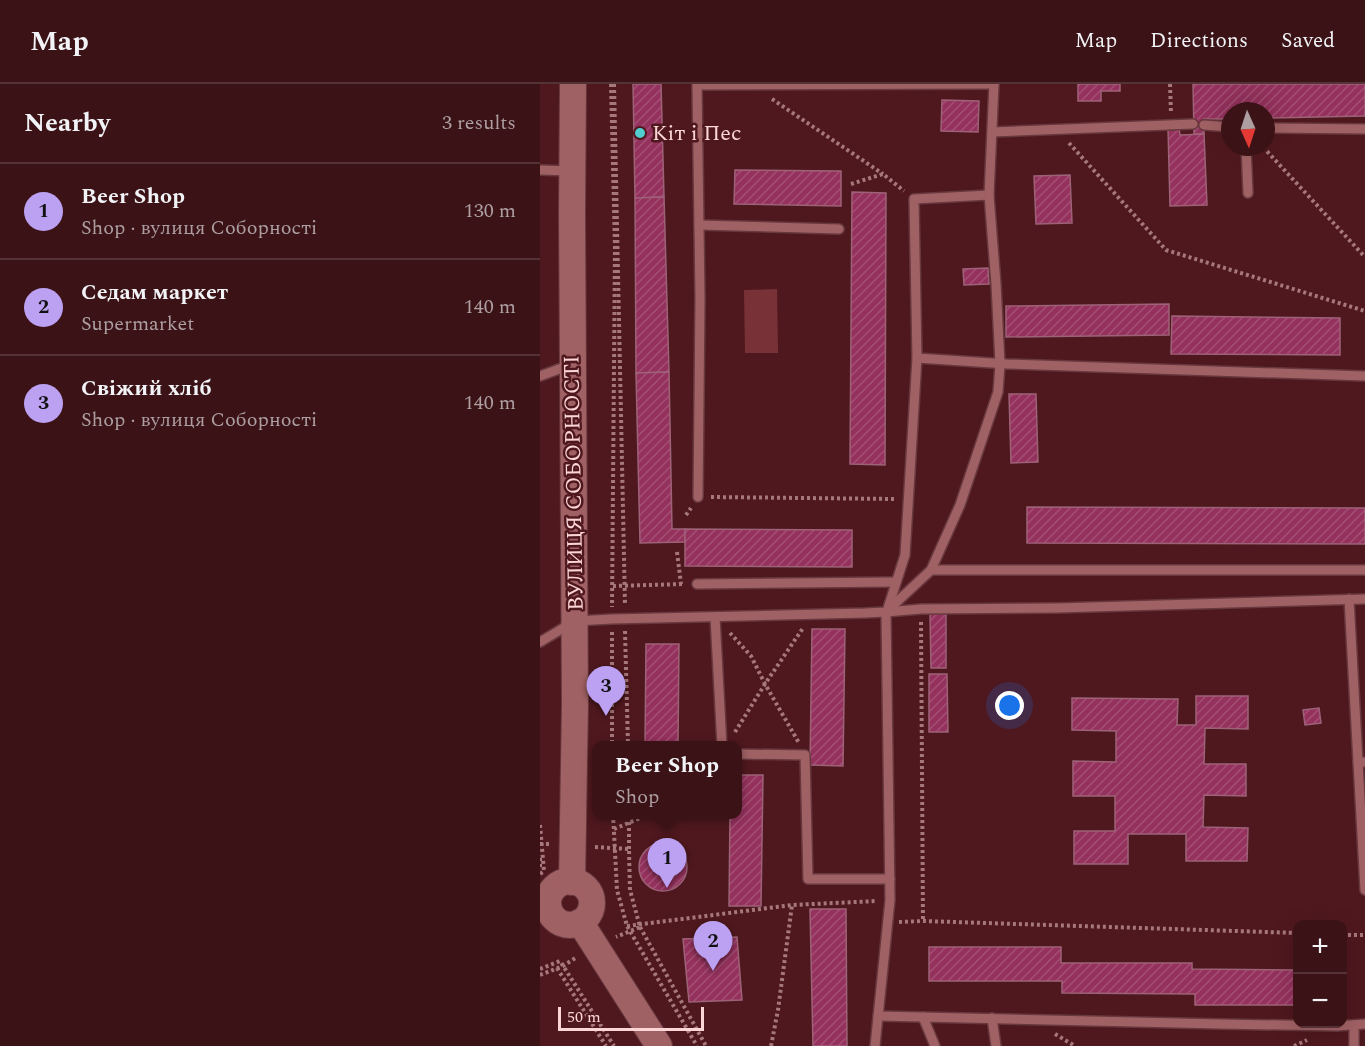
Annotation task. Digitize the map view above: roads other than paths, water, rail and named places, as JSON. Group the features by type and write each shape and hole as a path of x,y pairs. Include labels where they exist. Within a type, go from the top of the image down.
{"street":[{"name":"ВУЛИЦЯ СОБОРНОСТІ","path":"572,882 575,704 573,84"},
{"path":"572,882 579,883 589,892 591,906 586,918 567,925 545,916 550,894 559,884 572,882"},
{"path":"580,922 659,1046"}],"lane":[{"path":"698,497 700,299 697,85 994,84 989,195 996,284 999,392 960,505 931,570 887,610"},
{"path":"992,132 1193,124"},
{"path":"1204,125 1221,126"},
{"path":"1275,128 1365,129"},
{"path":"1246,156 1248,193"},
{"path":"540,170 573,171"},
{"path":"875,1046 890,900 887,610 905,555 917,358 914,199 989,195"},
{"path":"699,225 838,229"},
{"path":"917,358 1000,364 1365,376"},
{"path":"540,376 573,364"},
{"path":"931,570 1365,570"},
{"path":"697,584 896,582"},
{"path":"1349,599 1361,762 1365,890"},
{"path":"540,642 575,621 625,618 812,615 921,609 1057,608 1365,599"},
{"path":"715,617 722,741"},
{"path":"742,754 806,755 808,879 890,879"},
{"path":"878,1016 1220,1024 1365,1024"},
{"path":"923,1017 935,1046"},
{"path":"992,1018 996,1046"},
{"path":"1354,1025 1354,1046"}],"place":[{"name":"Кіт і Пес","path":"640,133"},
{"name":"Свіжий хліб","path":"606,716"},
{"name":"Beer Shop","path":"667,888"},
{"name":"Седам маркет","path":"713,971"}]}
